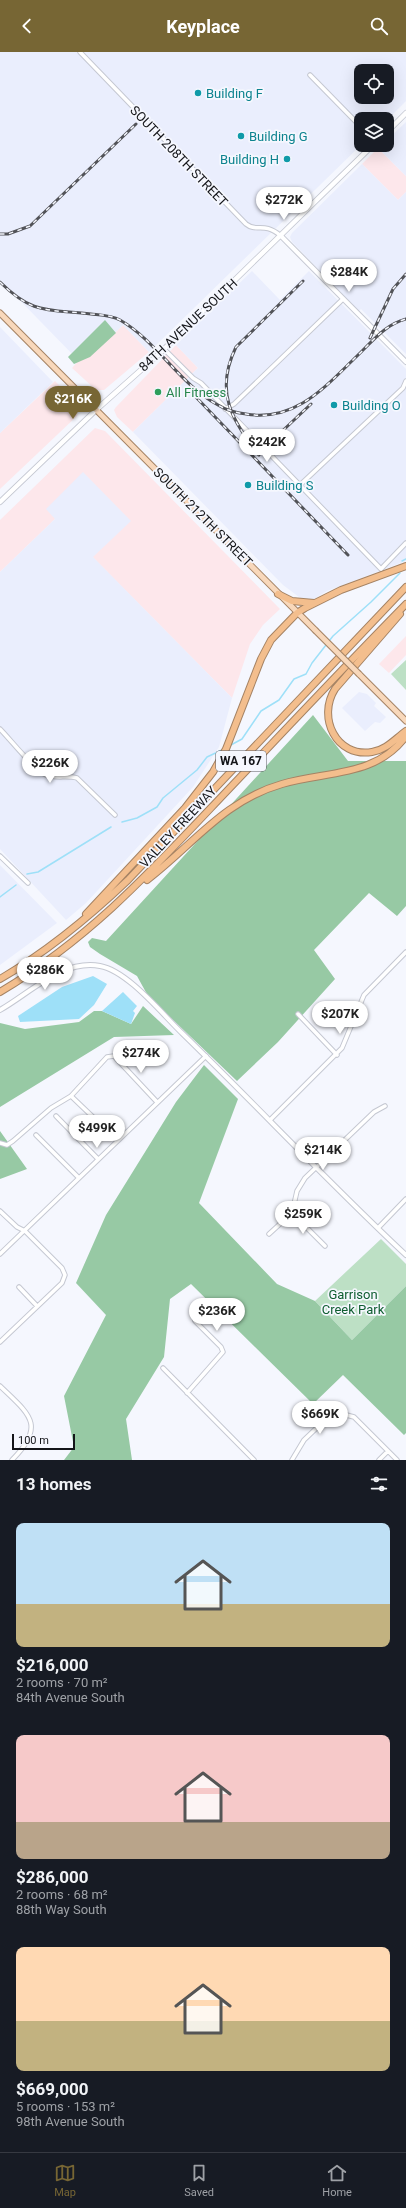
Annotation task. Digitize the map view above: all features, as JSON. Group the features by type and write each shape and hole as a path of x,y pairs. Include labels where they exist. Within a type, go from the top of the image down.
{"highway":[{"path":"71,930 185,808 221,760 264,652 271,640 297,613 344,588 406,566"},
{"name":"VALLEY FREEWAY","path":"0,979 49,948 128,880 406,587"},
{"path":"278,594 292,601 316,603"},
{"path":"406,605 391,628 335,689 329,703 327,715 330,727 337,739 348,748 357,751 369,752 380,750 406,731"},
{"name":"VALLEY FREEWAY","path":"0,992 74,943 130,893 406,605"},
{"path":"130,893 154,875 218,817 241,802 283,784 377,763 392,751 406,736"}],"main road":[{"path":"394,125 406,113"},
{"name":"84TH AVENUE SOUTH","path":"0,502 96,410 164,349 367,152"},
{"name":"SOUTH 212TH STREET","path":"0,313 406,721"}],"street":[{"name":"SOUTH 208TH STREET","path":"80,52 246,224 252,228 270,228 281,236 406,362"},
{"path":"310,75 354,120"},
{"path":"225,409 234,404 343,299"},
{"path":"164,349 225,409 380,569 406,543"},
{"path":"300,486 403,388 406,381"},
{"path":"403,388 406,392"},
{"path":"0,730 40,772 52,776 70,776 77,778 115,815"},
{"path":"0,856 28,883"},
{"path":"270,1120 337,1055 346,1041 356,1010 364,996 406,952"},
{"path":"0,1010 66,970 77,966 90,965 107,968 128,981 206,1056 406,1256"},
{"path":"298,1014 337,1055"},
{"path":"0,1143 7,1146 51,1108 71,1096 107,1057 114,1056 157,1102"},
{"path":"0,1254 206,1056"},
{"path":"71,1096 117,1140"},
{"path":"269,1234 292,1213 300,1184 374,1112 385,1106"},
{"path":"56,1116 98,1159"},
{"path":"36,1135 79,1178"},
{"path":"378,1228 406,1199"},
{"path":"0,1211 17,1227 25,1231 62,1268 65,1275 62,1283 0,1341"},
{"path":"292,1213 325,1246"},
{"path":"19,1287 37,1306"},
{"path":"187,1393 223,1352 221,1347 196,1321"},
{"path":"163,1368 254,1460"},
{"path":"0,1386 26,1412 32,1428 27,1444 12,1460"},
{"path":"292,1460 304,1440 326,1419 339,1413 354,1417 397,1460"},
{"path":"379,1460 388,1451"}],"shaded area":[{"path":"0,52 406,52 406,101 394,113 354,112 354,152 149,352 123,325 95,352 79,361 0,280"},
{"path":"406,122 406,176 382,152 394,152 394,133"},
{"path":"374,152 382,152 406,176 406,192 398,200 362,164"},
{"path":"362,164 398,200 406,192 406,354 361,309 359,311 292,242 290,237 292,233"},
{"path":"252,271 280,300 309,271 406,369 406,561 327,591 312,600 303,600 283,585 133,432 198,368 176,345"},
{"path":"123,325 149,352 104,390 96,390 72,368 80,359 95,352"},
{"path":"0,327 53,382 0,433"},
{"path":"176,345 198,368 133,432 117,417 114,410"},
{"path":"55,381 79,406 77,416 0,489 0,433"},
{"path":"95,428 105,431 280,609 263,625 250,644 232,698 55,519 0,572 0,520"},
{"path":"83,472 131,521 93,557 232,698 219,747 193,787 86,903 66,920 0,849 0,572 55,519 46,509"},
{"path":"406,636 406,655 389,673 379,664"},
{"path":"359,692 367,694 376,703 374,706 386,717 380,723 375,722 365,731 342,708"},
{"path":"0,865 57,923 0,965"}],"green space":[{"path":"105,320 116,333 90,357 74,364 68,357"},
{"path":"406,660 406,690 391,674"},
{"path":"313,715 348,761 406,761 406,906 397,916 369,893 314,950 335,979 278,1042 237,1081 148,996 137,976 100,954 90,947 88,942 92,938 106,941"},
{"path":"143,1006 174,1035 114,1037 0,1107 0,1023 25,1029 79,1022 94,1011 102,1011 131,1024"},
{"path":"204,1065 238,1099 199,1203 277,1284 315,1301 352,1340 406,1286 406,1433 404,1435 343,1375 313,1404 191,1284 170,1299 164,1357 126,1419 132,1460 64,1460 74,1447 64,1396 106,1315 76,1283 106,1215 176,1102"},
{"path":"0,1131 27,1169 0,1179"},
{"name":"Garrison Creek Park","path":"381,1239 406,1264 406,1286 352,1340 315,1301"}],"water":[{"path":"93,976 107,984 94,1005 79,1019 20,1022 18,1016 62,987"},
{"path":"123,992 137,1006 133,1011 135,1013 131,1024 102,1011"}],"waterway":[{"path":"402,561 406,559"},
{"path":"229,746 242,739 261,711 279,700 294,679 306,674 312,663 333,636 371,602 400,573"},
{"path":"122,822 137,818 157,807 163,798 197,770 207,757 224,749"},
{"path":"27,874 38,872 111,827"},
{"path":"0,897 16,885"}],"railway":[{"path":"0,234 8,234 30,226 136,124"},
{"path":"370,338 393,289 406,274"},
{"path":"259,455 241,430 229,405 226,392 230,363 236,347 303,281"},
{"path":"0,282 12,293 32,305 52,310 113,317 120,320 134,329 180,375 204,396 224,408 246,414 263,415 279,413 294,408 320,391 373,340 391,325 406,319"},
{"path":"192,393 348,555"},
{"path":"276,437 311,404"}],"place":[{"name":"Building F","path":"198,93"},
{"name":"Building G","path":"241,136"},
{"name":"Building H","path":"287,159"},
{"name":"All Fitness","path":"158,392"},
{"name":"Building O","path":"334,405"},
{"name":"Building S","path":"248,485"}]}
